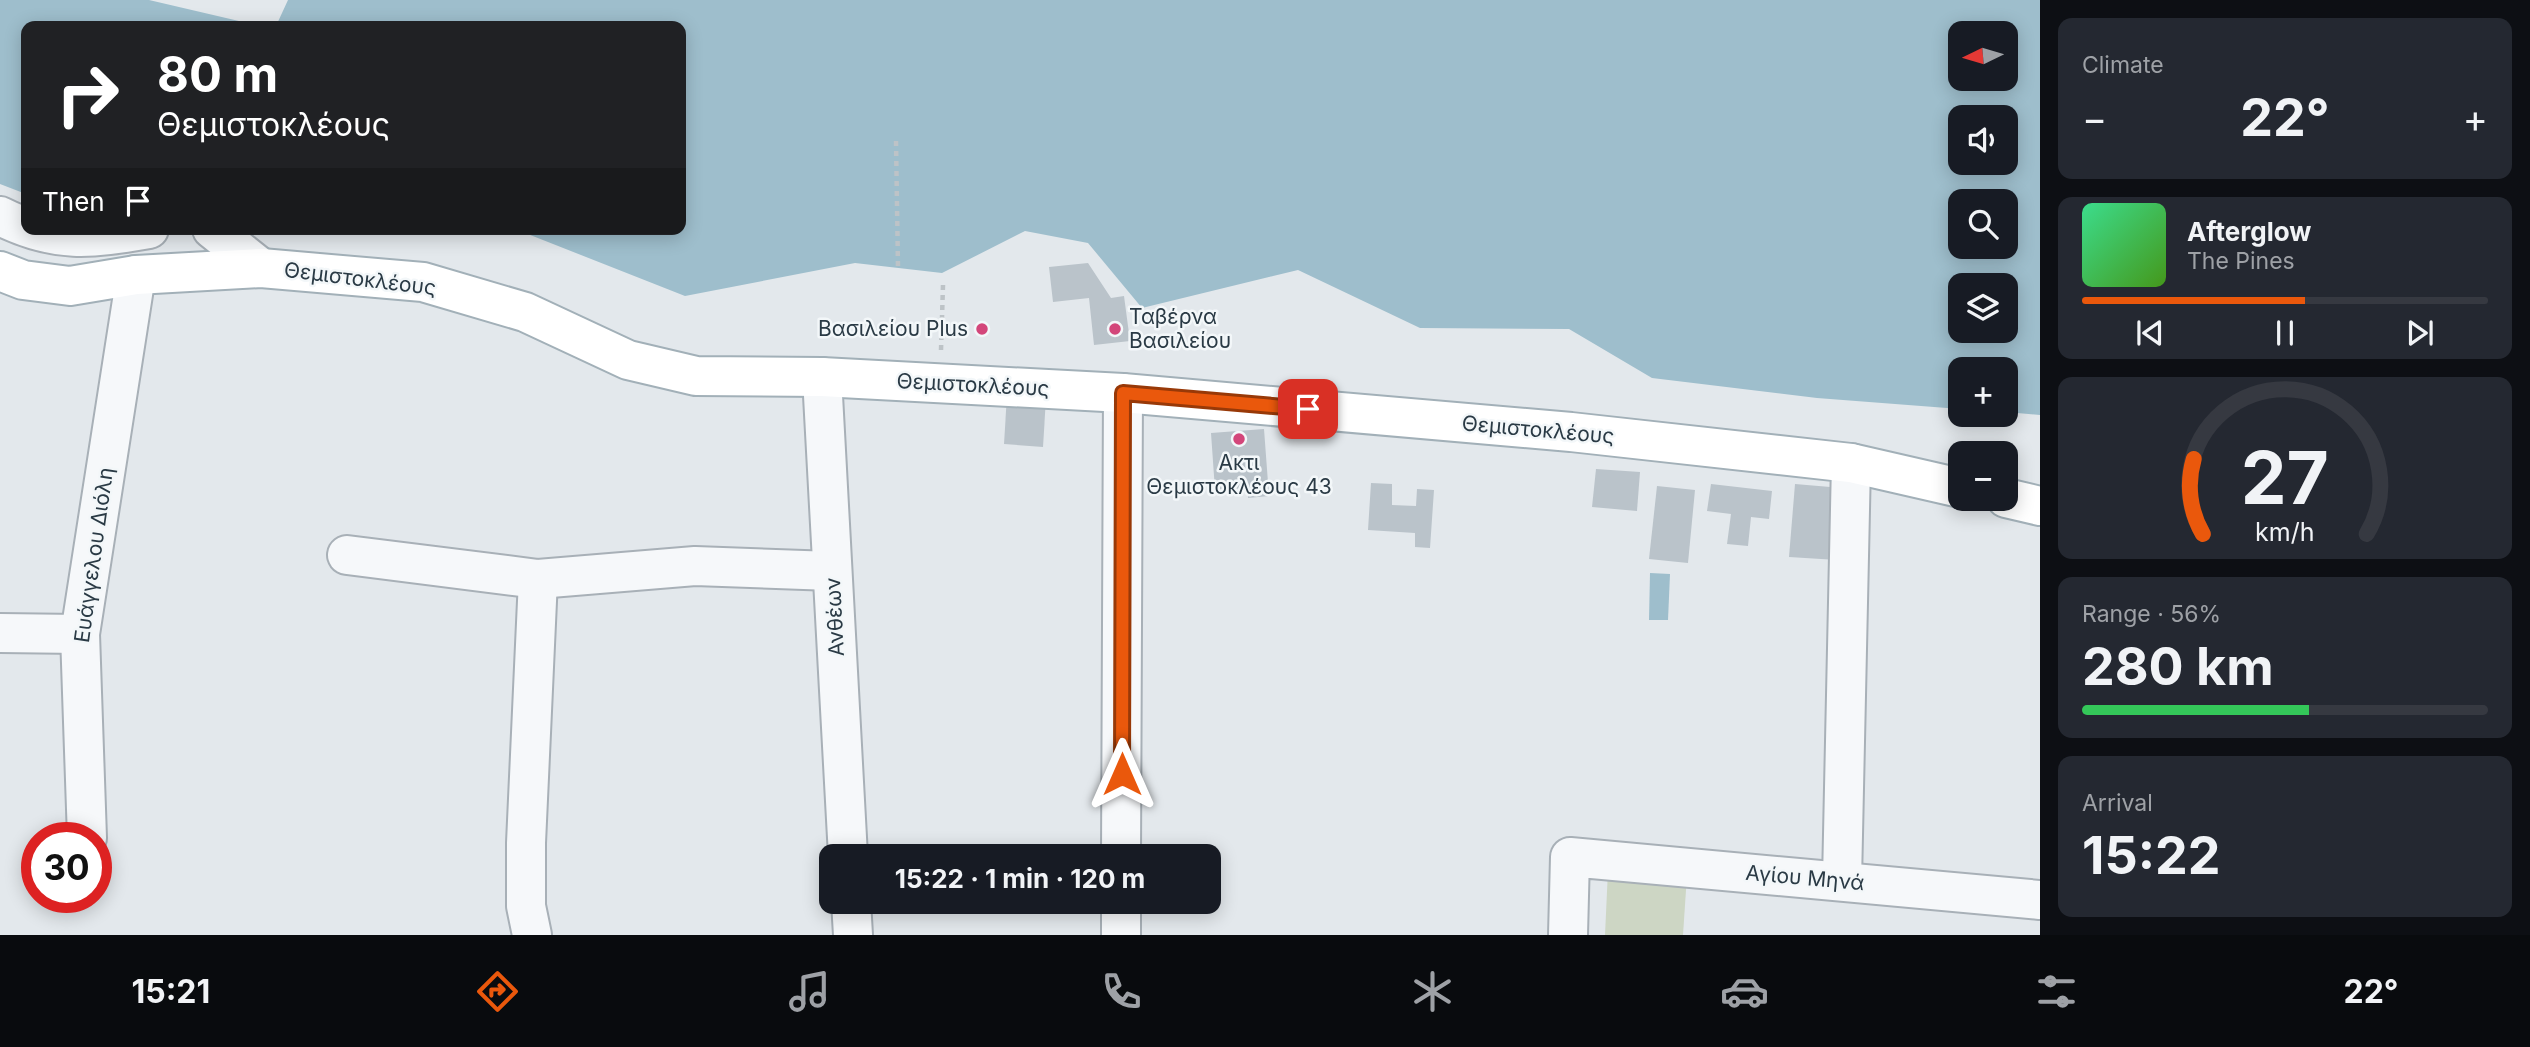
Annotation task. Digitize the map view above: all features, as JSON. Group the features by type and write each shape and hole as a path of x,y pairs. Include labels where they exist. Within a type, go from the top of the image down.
{"main road":[{"name":"Θεμιστοκλέους","path":"0,271 23,280 70,286 136,275 261,268 424,282 524,312 628,360 696,376 822,377 1123,393 1572,432 1851,463 1948,485"},
{"path":"2018,501 2040,506"}],"street":[{"path":"0,216 21,226"},
{"path":"56,235 88,240 116,235"},
{"path":"220,235 261,268"},
{"name":"Ευάγγελου Διόλη","path":"86,822 80,634 136,275"},
{"name":"Ανθέων","path":"822,377 847,844"},
{"path":"1121,844 1123,393"},
{"path":"1842,881 1851,463"},
{"path":"347,555 538,579 695,566 832,571"},
{"path":"532,935 526,906 526,843 538,579"},
{"path":"0,633 80,634"},
{"name":"Αγίου Μηνά","path":"1568,935 1570,857 2040,900"},
{"path":"852,914 853,935"},
{"path":"1121,914 1121,935"}],"path":[{"path":"896,141 898,268"},
{"path":"941,350 943,285"}],"green space":[{"path":"1608,870 1687,875 1683,935 1605,935"}],"water":[{"path":"0,0 149,0 239,21 21,21 21,192 0,184"},
{"path":"288,0 2040,0 2040,415 2018,413 2018,357 1948,357 1948,408 1817,398 1652,378 1569,329 1420,328 1298,270 1142,308 1088,243 1025,231 942,273 855,263 685,296 530,235 686,235 686,21 278,21"},
{"path":"1650,573 1670,574 1668,620 1649,620"}],"building":[{"path":"1088,263 1111,298 1124,296 1130,341 1094,345 1089,298 1053,302 1049,267"},
{"path":"1007,395 1046,398 1043,447 1004,444"},
{"path":"1264,429 1269,496 1248,498 1248,488 1215,490 1211,433"},
{"path":"1596,469 1640,472 1637,511 1592,507"},
{"path":"1371,483 1392,484 1392,505 1416,506 1417,489 1434,490 1430,548 1415,547 1415,533 1368,530"},
{"path":"1711,484 1772,491 1769,519 1751,517 1748,546 1727,544 1731,514 1707,511"},
{"path":"1795,484 1842,488 1837,560 1789,557"},
{"path":"1657,486 1695,490 1688,563 1649,559"}],"place":[{"name":"Βασιλείου Plus","path":"982,329"},
{"name":"Ταβέρνα Βασιλείου","path":"1115,329"},
{"name":"Ακτι Θεμιστοκλέους 43","path":"1239,439"}],"route":[{"path":"1122,774 1123,393 1308,409"}]}
